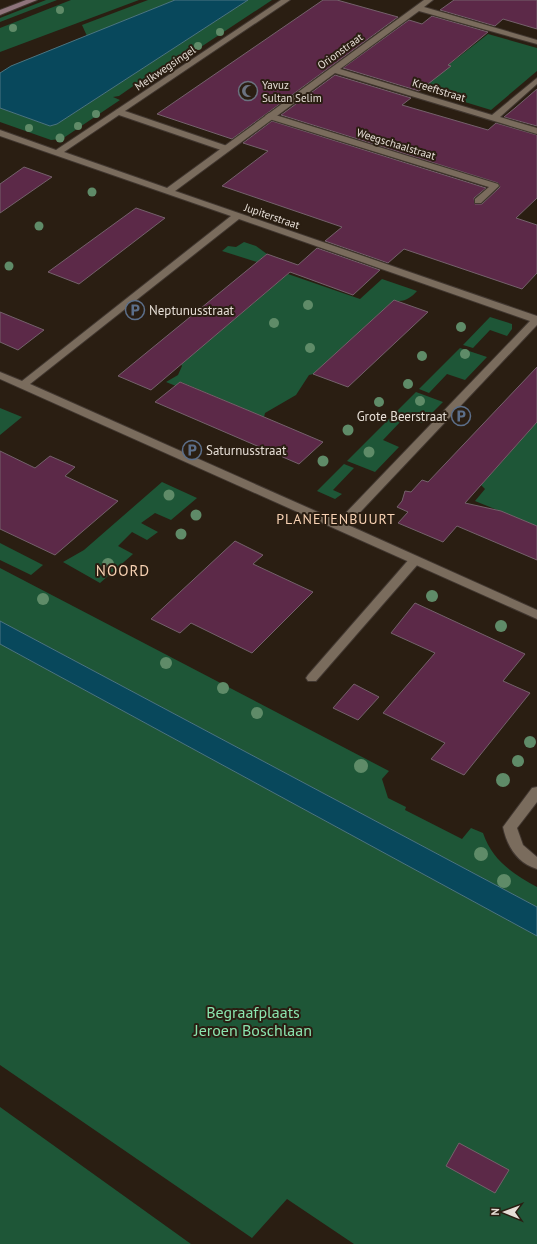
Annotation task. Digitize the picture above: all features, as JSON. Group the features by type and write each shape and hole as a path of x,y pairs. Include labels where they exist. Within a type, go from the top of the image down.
{"street":[{"path":"0,13 33,0"},
{"name":"Melkwegsingel","path":"57,153 286,0"},
{"name":"Orionstraat","path":"168,192 269,116 429,0"},
{"path":"418,8 537,42"},
{"name":"Kreeftstraat","path":"334,70 537,131"},
{"path":"494,118 537,80"},
{"path":"119,112 226,148"},
{"name":"Weegschaalstraat","path":"269,116 495,186 478,201"},
{"name":"Jupiterstraat","path":"0,133 537,320"},
{"path":"22,385 237,216"},
{"path":"340,526 537,320"},
{"path":"0,375 537,615"},
{"path":"312,678 415,560"},
{"path":"537,792 510,827 512,842 527,859 537,864"}],"green space":[{"path":"46,0 57,0 0,22 0,18"},
{"path":"71,0 139,0 0,52 0,28"},
{"path":"148,0 175,0 87,36 82,25"},
{"path":"248,0 272,0 145,84 139,82 119,96 113,97 120,100 62,139 51,140 0,122 0,108 50,126 57,124"},
{"path":"488,34 537,48 537,71 491,110 419,88"},
{"path":"244,242 256,246 267,254 257,262 222,251 228,246 236,247"},
{"path":"288,274 360,299 382,279 417,291 407,299 401,301 394,300 313,374 309,375 296,395 265,413 264,417 181,382 176,386 166,382 178,375 182,366 181,364"},
{"path":"490,317 512,324 512,329 507,336 490,330 473,348 463,345"},
{"path":"460,348 487,357 465,380 447,374 429,393 419,389"},
{"path":"416,392 443,402 422,423 396,412"},
{"path":"0,408 22,417 0,435"},
{"path":"392,416 402,420 383,440 399,447 375,472 347,461"},
{"path":"537,422 537,526 475,501 485,489 481,485"},
{"path":"344,464 354,468 333,490 342,494 335,499 317,491"},
{"path":"162,482 197,498 171,520 155,513 141,523 158,532 147,540 132,532 118,546 133,554 100,583 63,562 84,550"},
{"path":"0,543 43,565 31,575 0,560"},
{"path":"0,568 389,771 382,779 388,798 406,807 405,810 462,839 471,828 483,833 492,851 504,865 537,887 537,907 0,621"},
{"name":"Begraafplaats Jeroen Boschlaan","path":"0,644 537,936 537,1244 354,1244 287,1199 252,1238 0,1065"},
{"path":"0,1107 191,1244 0,1244"}],"water":[{"path":"175,0 248,0 57,124 50,126 0,108 0,73 11,66"},
{"path":"0,621 537,907 537,936 0,644"}],"building":[{"path":"323,0 337,0 398,17 232,139 157,114"},
{"path":"454,0 537,0 537,29 503,19 495,26 440,10"},
{"path":"432,16 488,32 448,65 451,66 419,91 343,68 409,20 422,24"},
{"path":"335,75 411,98 402,105 488,130 496,123 537,135 537,198 516,218 537,225 537,273 522,289 404,249 388,263 325,241 342,227 222,186 268,151 243,143 272,121 486,188 474,198 475,204 482,204 500,187 498,183 281,115"},
{"path":"537,89 537,126 504,117 515,108"},
{"path":"24,167 52,177 0,213 0,184"},
{"path":"136,208 165,218 79,284 48,272"},
{"path":"317,248 380,270 353,295 290,272 151,390 118,376 267,254 298,265"},
{"path":"394,300 428,312 348,387 313,374"},
{"path":"0,312 44,330 18,350 0,342"},
{"path":"537,367 537,422 465,503 501,511 537,526 537,560 457,526 443,542 398,523 408,512 397,507 402,501 405,491 411,492 422,480 428,482"},
{"path":"180,382 323,442 299,464 155,402"},
{"path":"0,451 35,468 50,456 75,467 65,476 118,501 55,555 0,529"},
{"path":"235,541 263,555 253,564 313,592 252,653 191,623 180,633 151,619"},
{"path":"415,603 525,654 503,681 530,693 464,775 431,759 445,743 383,713 435,653 391,633"},
{"path":"354,684 379,697 358,720 333,708"},
{"path":"459,1143 509,1170 495,1193 446,1166"}],"place":[{"name":"Yavuz Sultan Selim","path":"248,91"},
{"name":"Neptunusstraat","path":"135,310"},
{"name":"Grote Beerstraat","path":"461,416"},
{"name":"Saturnusstraat","path":"192,450"}],"district":[{"name":"PLANETENBUURT","path":"336,519"},
{"name":"NOORD","path":"123,571"}]}
